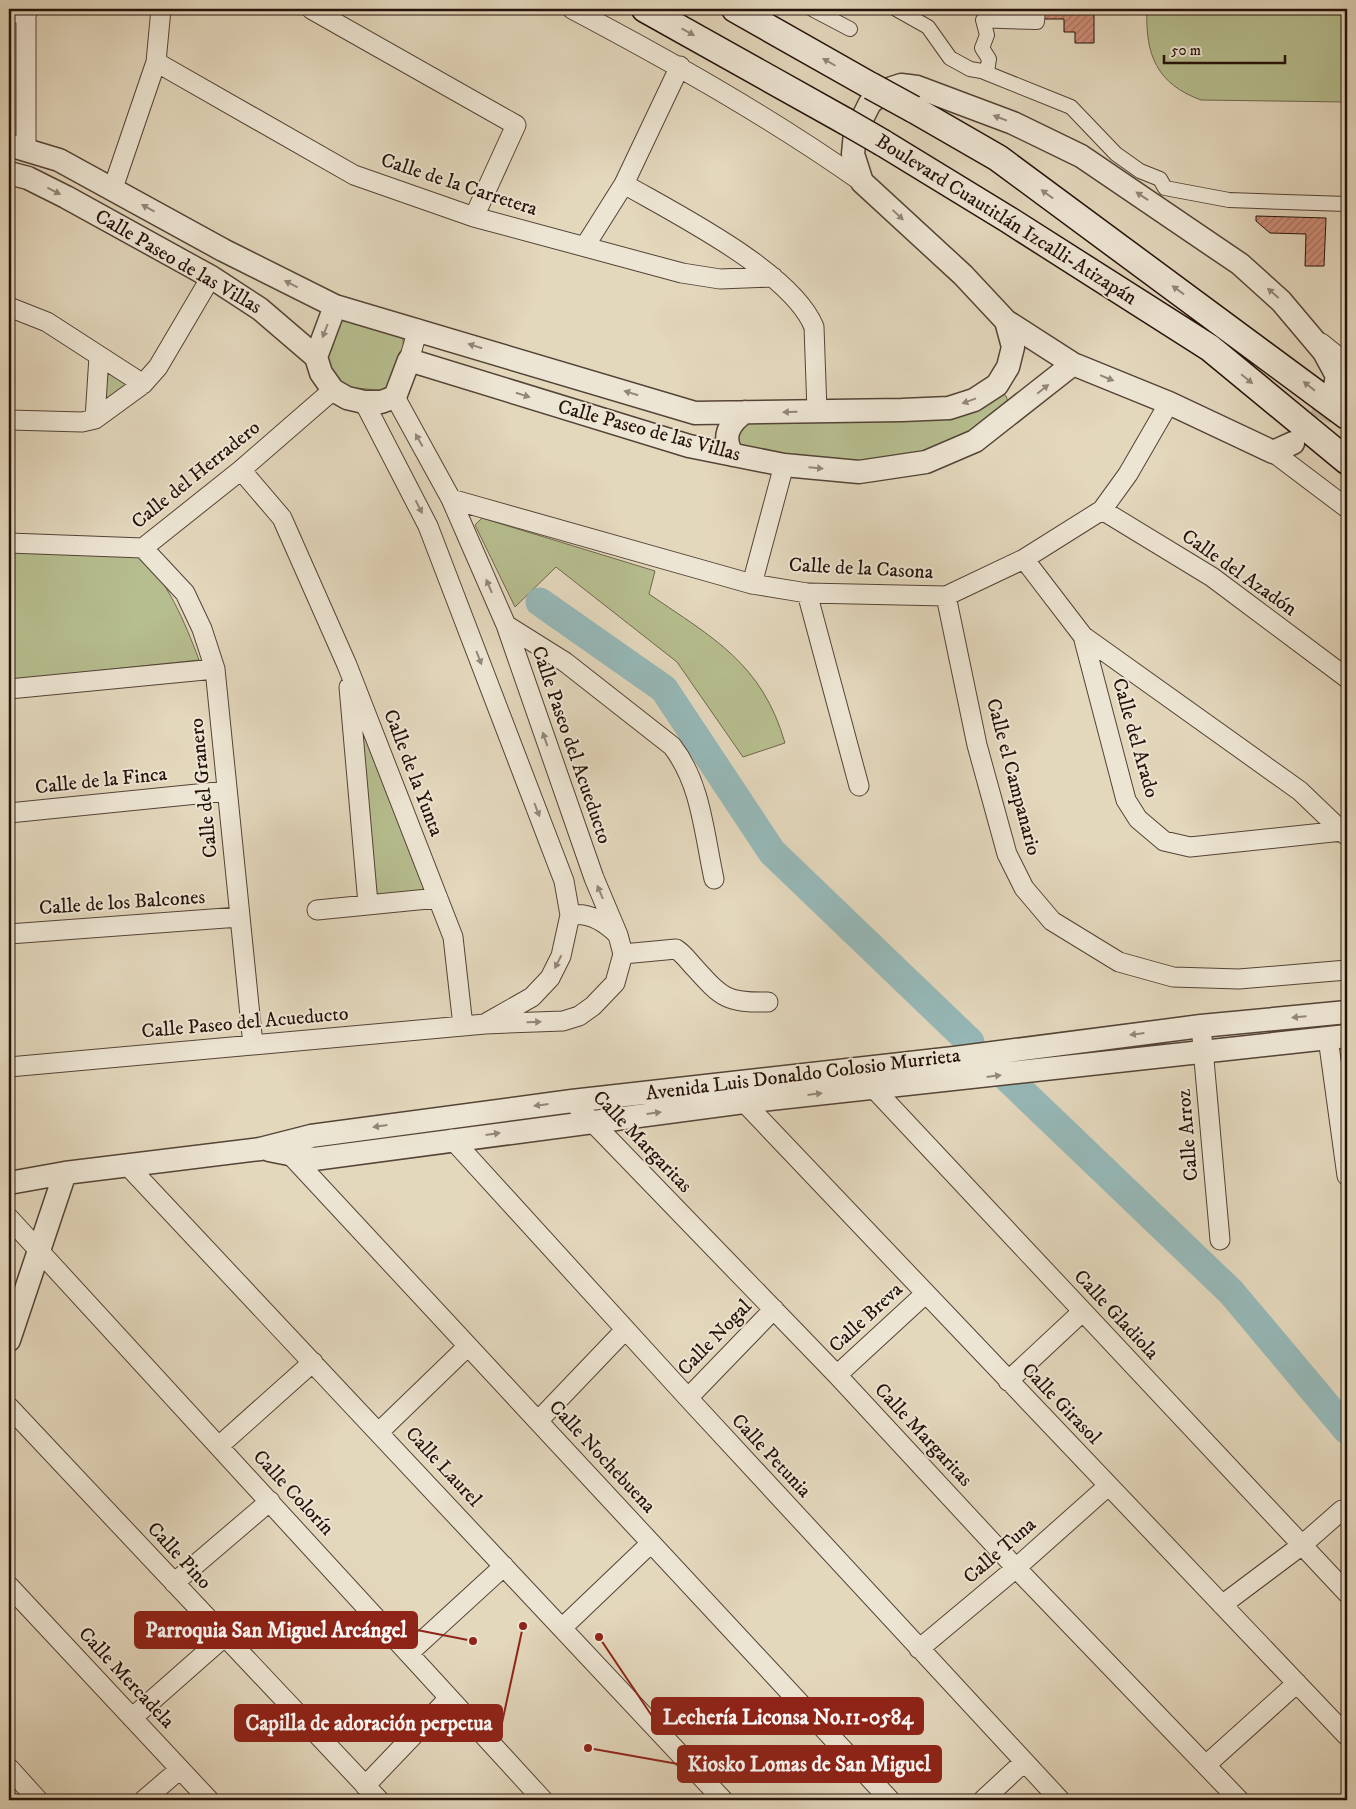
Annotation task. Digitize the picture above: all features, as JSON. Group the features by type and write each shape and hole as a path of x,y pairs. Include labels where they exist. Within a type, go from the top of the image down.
{"main road":[{"name":"Boulevard Cuautitlán Izcalli-Atizapán","path":"645,9 845,121 1210,348 1347,461"},
{"name":"Boulevard Cuautitlán Izcalli-Atizapán","path":"735,9 998,158 1347,416"},
{"path":"1119,290 1117,280 1120,268 1125,263 1132,262 1145,266"}],"street":[{"path":"113,188 156,62 161,9"},
{"path":"311,9 516,125 474,217"},
{"path":"572,9 680,66 802,140 862,182 963,275 1006,321 1073,364 1283,447 1347,508"},
{"path":"812,9 850,29"},
{"path":"896,9 928,27 950,58 970,70 984,72 1071,108 1116,154 1140,171 1160,180 1165,188 1229,200 1347,204"},
{"path":"984,72 987,72 989,62 982,48 987,35 984,20 1002,15 1038,22 1038,9"},
{"path":"17,147 20,12"},
{"name":"Calle de la Carretera","path":"156,62 354,175 474,217 682,273 720,279 773,277"},
{"path":"585,246 624,184 680,66"},
{"path":"862,182 853,154 855,133 870,103 886,90 901,85 917,87 1013,123 1081,156 1240,264 1282,301 1324,352 1337,376 1334,391"},
{"name":"Calle Paseo de las Villas","path":"17,147 59,160 224,250 335,306 418,329 695,413 950,408 974,400 997,385 1008,367 1013,347 1006,321"},
{"name":"Calle Paseo de las Villas","path":"9,173 28,178 66,197 211,277 260,309 316,357 321,373 333,390"},
{"path":"624,184 730,246 773,277 809,314 814,327 817,411"},
{"path":"9,420 82,422 95,419 142,384 158,367 211,277"},
{"path":"316,357 335,306"},
{"path":"9,307 47,322 142,384"},
{"path":"333,390 347,398 364,402 381,402 396,397 410,360 418,329"},
{"path":"1304,330 1347,364"},
{"path":"95,419 99,356"},
{"name":"Calle Paseo de las Villas","path":"410,360 689,446 784,465 859,472 926,462 975,441 1017,410 1073,364"},
{"path":"997,385 1011,392 1017,410"},
{"name":"Calle del Herradero","path":"9,543 143,548 241,470 333,390"},
{"name":"Calle Paseo del Acueducto","path":"9,1067 485,1024 563,1021 579,1016 615,983 623,954 618,935 594,878 506,625 451,499 396,397"},
{"name":"Calle Paseo del Acueducto","path":"364,402 428,526 564,881 570,915 561,956 550,978 532,997 485,1024"},
{"name":"Calle de la Casona","path":"451,499 752,584 807,593 946,596 1024,559 1102,510 1128,474 1169,403"},
{"path":"733,455 726,442 728,428 732,422 745,412"},
{"path":"752,584 784,465"},
{"name":"Calle de la Yunta","path":"241,470 282,518 348,665 453,937 463,1026"},
{"name":"Calle del Azadón","path":"1102,510 1212,577 1347,678"},
{"name":"Calle del Granero","path":"143,548 185,593 202,629 214,669 238,917 253,1044"},
{"name":"Calle del Arado","path":"1024,559 1083,636 1300,791 1344,833"},
{"path":"807,593 859,786"},
{"name":"Calle el Campanario","path":"946,596 977,744 1007,854 1024,888 1052,921 1119,962 1173,977 1239,979 1347,970"},
{"path":"506,625 565,662 672,746 684,761 692,778 714,878"},
{"name":"Calle del Arado","path":"1083,636 1126,800 1138,818 1164,840 1190,847 1344,833"},
{"name":"Calle de la Yunta","path":"348,665 368,904"},
{"path":"9,689 214,669"},
{"name":"Calle de la Finca","path":"9,813 227,791"},
{"path":"317,910 438,898"},
{"path":"570,915 578,914 595,917 607,924 618,935"},
{"name":"Calle de los Balcones","path":"9,934 238,917"},
{"path":"623,954 676,949 716,992 728,999 744,1003 768,1002"},
{"name":"Avenida Luis Donaldo Colosio Murrieta","path":"15,1179 277,1149 311,1136 572,1101 954,1058 1201,1026 1347,1012"},
{"name":"Calle Arroz","path":"1201,1026 1220,1240"},
{"path":"1338,1037 1347,1176"},
{"name":"Avenida Luis Donaldo Colosio Murrieta","path":"277,1149 314,1159 744,1102 873,1087 962,1080 1338,1037"},
{"path":"954,1058 962,1080"},
{"name":"Calle Gladiola","path":"854,1068 1347,1593"},
{"name":"Calle Margaritas","path":"572,1101 837,1375 1016,1568 1239,1800"},
{"name":"Calle Girasol","path":"744,1102 1347,1736"},
{"name":"Calle Petunia","path":"452,1140 1060,1800"},
{"name":"Calle Nochebuena","path":"277,1149 468,1346 890,1800"},
{"name":"Calle Laurel","path":"128,1166 723,1800"},
{"path":"9,1340 65,1172"},
{"name":"Calle Colorín","path":"9,1218 543,1800"},
{"name":"Calle Breva","path":"837,1375 925,1294"},
{"name":"Calle Nogal","path":"688,1398 774,1309"},
{"path":"1008,1380 1082,1312"},
{"path":"538,1421 625,1330"},
{"path":"379,1432 468,1346"},
{"path":"219,1446 313,1362"},
{"name":"Calle Pino","path":"9,1407 379,1800"},
{"name":"Calle Tuna","path":"919,1649 1016,1568 1108,1486"},
{"path":"174,1583 270,1501"},
{"path":"1222,1605 1302,1545 1342,1510"},
{"path":"562,1628 651,1543"},
{"path":"409,1653 504,1566"},
{"name":"Calle Mercadela","path":"9,1586 210,1800"},
{"path":"132,1718 225,1636"},
{"path":"1206,1765 1297,1683"},
{"path":"365,1786 449,1698"},
{"path":"983,1800 1024,1762"},
{"path":"9,1768 38,1800"},
{"path":"144,1800 180,1769"}],"green space":[{"path":"1147,9 1347,9 1347,102 1201,100 1174,85 1157,66 1148,40"},
{"path":"345,312 400,327 403,337 403,353 399,368 386,391 346,387 323,360"},
{"path":"101,360 137,384 99,413"},
{"path":"998,390 1006,396 1010,407 925,458 850,467 737,448 739,424 747,417 943,414"},
{"path":"482,518 655,571 649,594 714,639 749,672 763,692 775,715 785,743 743,757 677,662 556,567 515,607 475,525"},
{"path":"9,550 141,552 160,578 175,604 199,660 9,680"},
{"path":"353,689 432,894 370,900"}],"building":[{"path":"1045,9 1094,9 1094,43 1075,43 1075,32 1064,32 1064,19 1044,19"},
{"path":"1256,216 1326,218 1324,266 1305,266 1306,234 1270,233 1256,221"}],"waterway":[{"path":"540,602 664,689 772,852 970,1042"},
{"path":"995,1066 1231,1292 1347,1430"}],"tunnel":[{"path":"1296,441 1318,422 1334,391"}],"place":[{"name":"Capilla de adoración perpetua","path":"523,1626"},
{"name":"Lechería Liconsa No.11-0584","path":"599,1637"},
{"name":"Parroquia San Miguel Arcángel","path":"473,1641"},
{"name":"Kiosko Lomas de San Miguel","path":"588,1748"}]}
